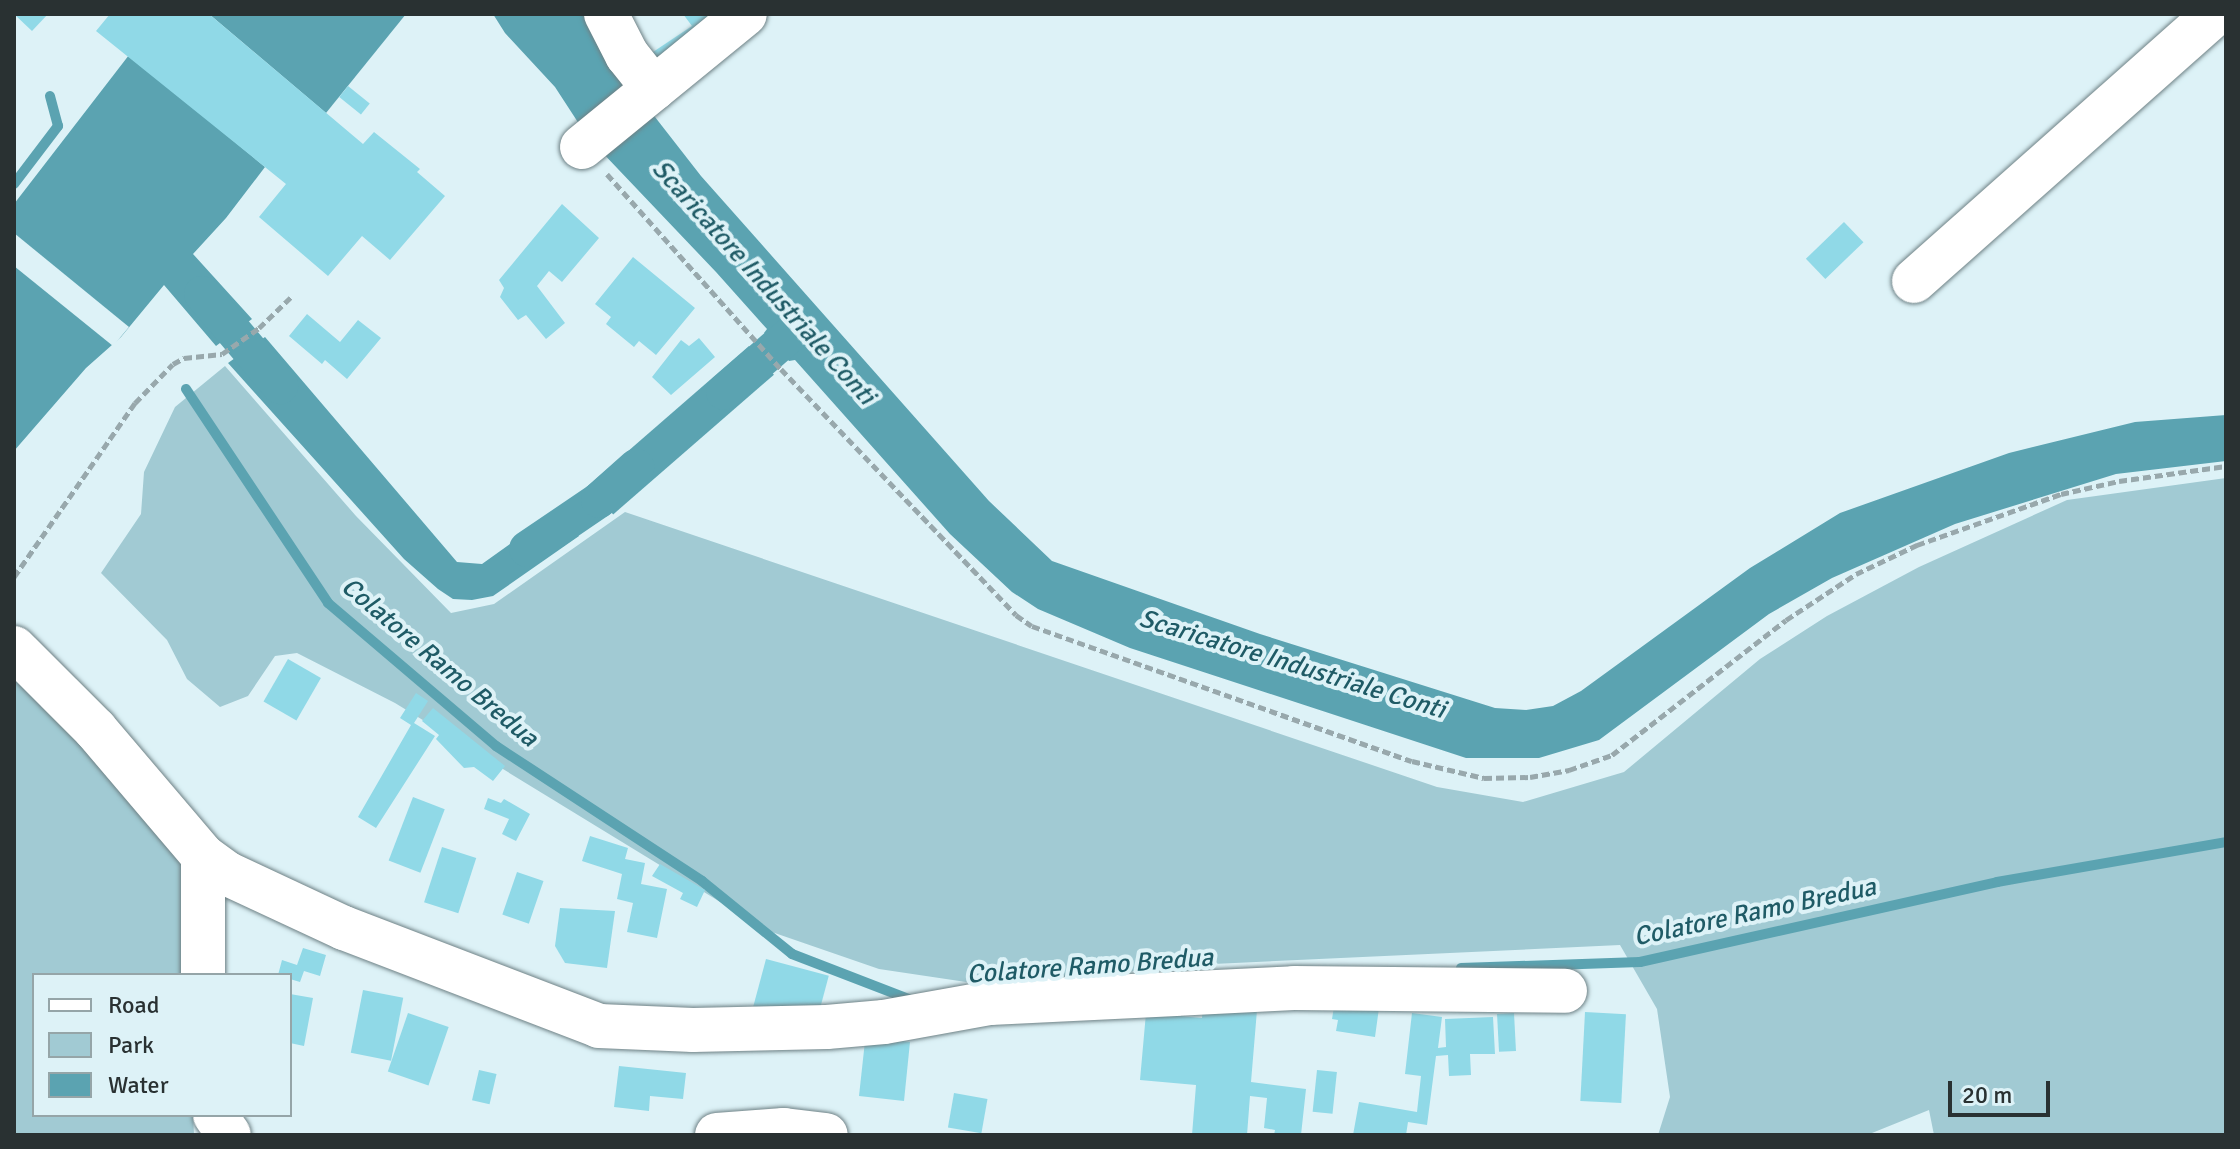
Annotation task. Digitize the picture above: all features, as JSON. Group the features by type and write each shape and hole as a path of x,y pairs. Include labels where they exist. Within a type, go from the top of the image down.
{"street":[{"path":"606,14 627,55 651,91"},
{"path":"582,147 745,14"},
{"path":"1914,281 2215,14"},
{"path":"14,648 95,729 203,856 228,874 282,902 344,928 599,1026 625,1029 827,1027 884,1022 990,1003 1279,989 1565,991"},
{"path":"203,856 203,973"},
{"path":"216,1117 229,1135"},
{"path":"717,1135 784,1130 826,1135"}],"path":[{"path":"582,147 781,369 990,590 1032,626 1412,761 1484,778 1556,773 1612,755 1786,620 1856,574 1917,545 2061,494 2119,481 2226,466"},
{"path":"14,577 135,403 184,358 222,354 259,328 292,296"}],"green space":[{"path":"225,366 356,516 451,613 494,604 625,512 1437,787 1523,802 1624,772 1760,659 1827,616 1919,567 2067,500 2226,478 2226,1135 1934,1135 1929,1110 1867,1135 1658,1135 1670,1097 1657,1009 1620,945 1192,965 993,986 879,969 766,930 395,703 297,653 275,656 248,696 220,707 187,679 167,640 101,573 141,514 144,472 175,407"},
{"path":"14,679 93,743 182,852 187,973 32,973 32,1117 193,1117 194,1135 14,1135"}],"water":[{"path":"209,14 406,14 326,113"},
{"path":"493,14 589,14 634,90 583,130 555,87 505,33"},
{"path":"129,55 265,167 226,218 193,254 252,319 216,346 164,285 121,337 86,368 14,451 14,204"},
{"name":"Scaricatore Industriale Conti","path":"648,108 701,176 989,501 1052,561 1260,634 1495,708 1526,710 1553,706 1581,691 1750,568 1840,513 2009,453 2135,422 2226,415 2226,461 2116,474 1955,524 1832,578 1769,614 1599,740 1539,758 1466,758 1130,648 1038,609 1012,592 950,534 795,360 789,361 764,333 767,329 716,272 598,148"},
{"path":"265,337 457,562 482,564 556,511 579,536 493,596 472,600 453,599 404,559 228,363"},
{"path":"749,346 774,375 613,514 588,486"}],"pier":[{"path":"14,233 129,327 113,346 14,266"}],"building":[{"path":"14,14 48,14 32,31"},
{"path":"110,14 209,14 363,144 374,132 420,169 417,172 445,196 390,260 362,236 328,276 259,217 286,184 96,31"},
{"path":"683,14 713,14 663,72 650,54 692,26"},
{"path":"348,86 370,104 361,115 339,97"},
{"path":"562,204 599,238 562,282 549,271 537,286 565,323 546,339 526,315 518,320 500,297 504,288 499,280"},
{"path":"1844,222 1863,242 1825,279 1806,259"},
{"path":"633,257 695,308 656,355 639,341 634,347 606,324 611,317 595,304"},
{"path":"307,314 340,342 358,320 381,338 347,379 325,360 322,364 289,336"},
{"path":"699,338 715,357 671,395 652,377 681,340 689,346"},
{"path":"288,659 321,678 296,720 264,701"},
{"path":"416,693 428,701 414,723 435,736 376,828 358,817 411,725 400,718"},
{"path":"433,708 505,766 493,781 474,767 464,768 436,739 439,735 422,721"},
{"path":"413,797 445,809 420,873 389,860"},
{"path":"488,798 501,803 504,799 530,814 516,841 502,834 509,819 484,809"},
{"path":"590,836 628,848 625,859 645,863 641,884 667,889 657,938 627,932 633,903 617,899 622,874 582,861"},
{"path":"442,847 476,858 458,913 424,902"},
{"path":"660,864 705,890 697,907 680,899 683,893 652,876"},
{"path":"517,872 543,881 529,924 502,915"},
{"path":"560,908 615,911 607,968 565,963 555,946"},
{"path":"303,948 326,955 320,976 304,971 300,982 292,980 292,973 279,973 282,960 297,965"},
{"path":"766,959 829,976 816,1023 753,1006"},
{"path":"363,990 403,998 391,1061 351,1053"},
{"path":"292,994 313,998 304,1046 292,1043"},
{"path":"1335,1001 1379,1008 1375,1037 1336,1031 1338,1020 1332,1019"},
{"path":"1203,1005 1257,1010 1251,1082 1306,1089 1301,1135 1274,1135 1275,1130 1264,1128 1267,1098 1250,1096 1247,1135 1192,1135 1196,1085 1140,1080 1146,1013 1202,1018"},
{"path":"1585,1012 1626,1014 1621,1103 1580,1101"},
{"path":"408,1013 449,1027 428,1086 388,1072"},
{"path":"1412,1013 1442,1017 1438,1048 1446,1047 1445,1019 1493,1017 1495,1054 1470,1054 1471,1075 1449,1076 1448,1055 1436,1056 1427,1125 1408,1122 1406,1135 1353,1135 1359,1102 1417,1112 1421,1076 1405,1074"},
{"path":"1514,1013 1516,1051 1499,1052 1497,1014"},
{"path":"879,1038 910,1042 904,1101 859,1096 865,1041"},
{"path":"619,1066 686,1073 683,1099 650,1096 649,1111 614,1107"},
{"path":"479,1070 497,1074 490,1104 472,1100"},
{"path":"1317,1070 1337,1072 1333,1114 1313,1112"},
{"path":"954,1093 987,1099 981,1133 948,1127"}],"waterway":[{"name":"Colatore Ramo Bredua","path":"14,184 58,126 50,96"},
{"path":"202,294 280,386"},
{"name":"Scaricatore Industriale Conti","path":"724,392 798,328"},
{"name":"Colatore Ramo Bredua","path":"186,389 328,603 496,746 702,881 792,954 914,1001"},
{"path":"527,549 599,500 636,467"},
{"name":"Colatore Ramo Bredua","path":"1461,968 1640,962 1997,882 2226,842"}]}
